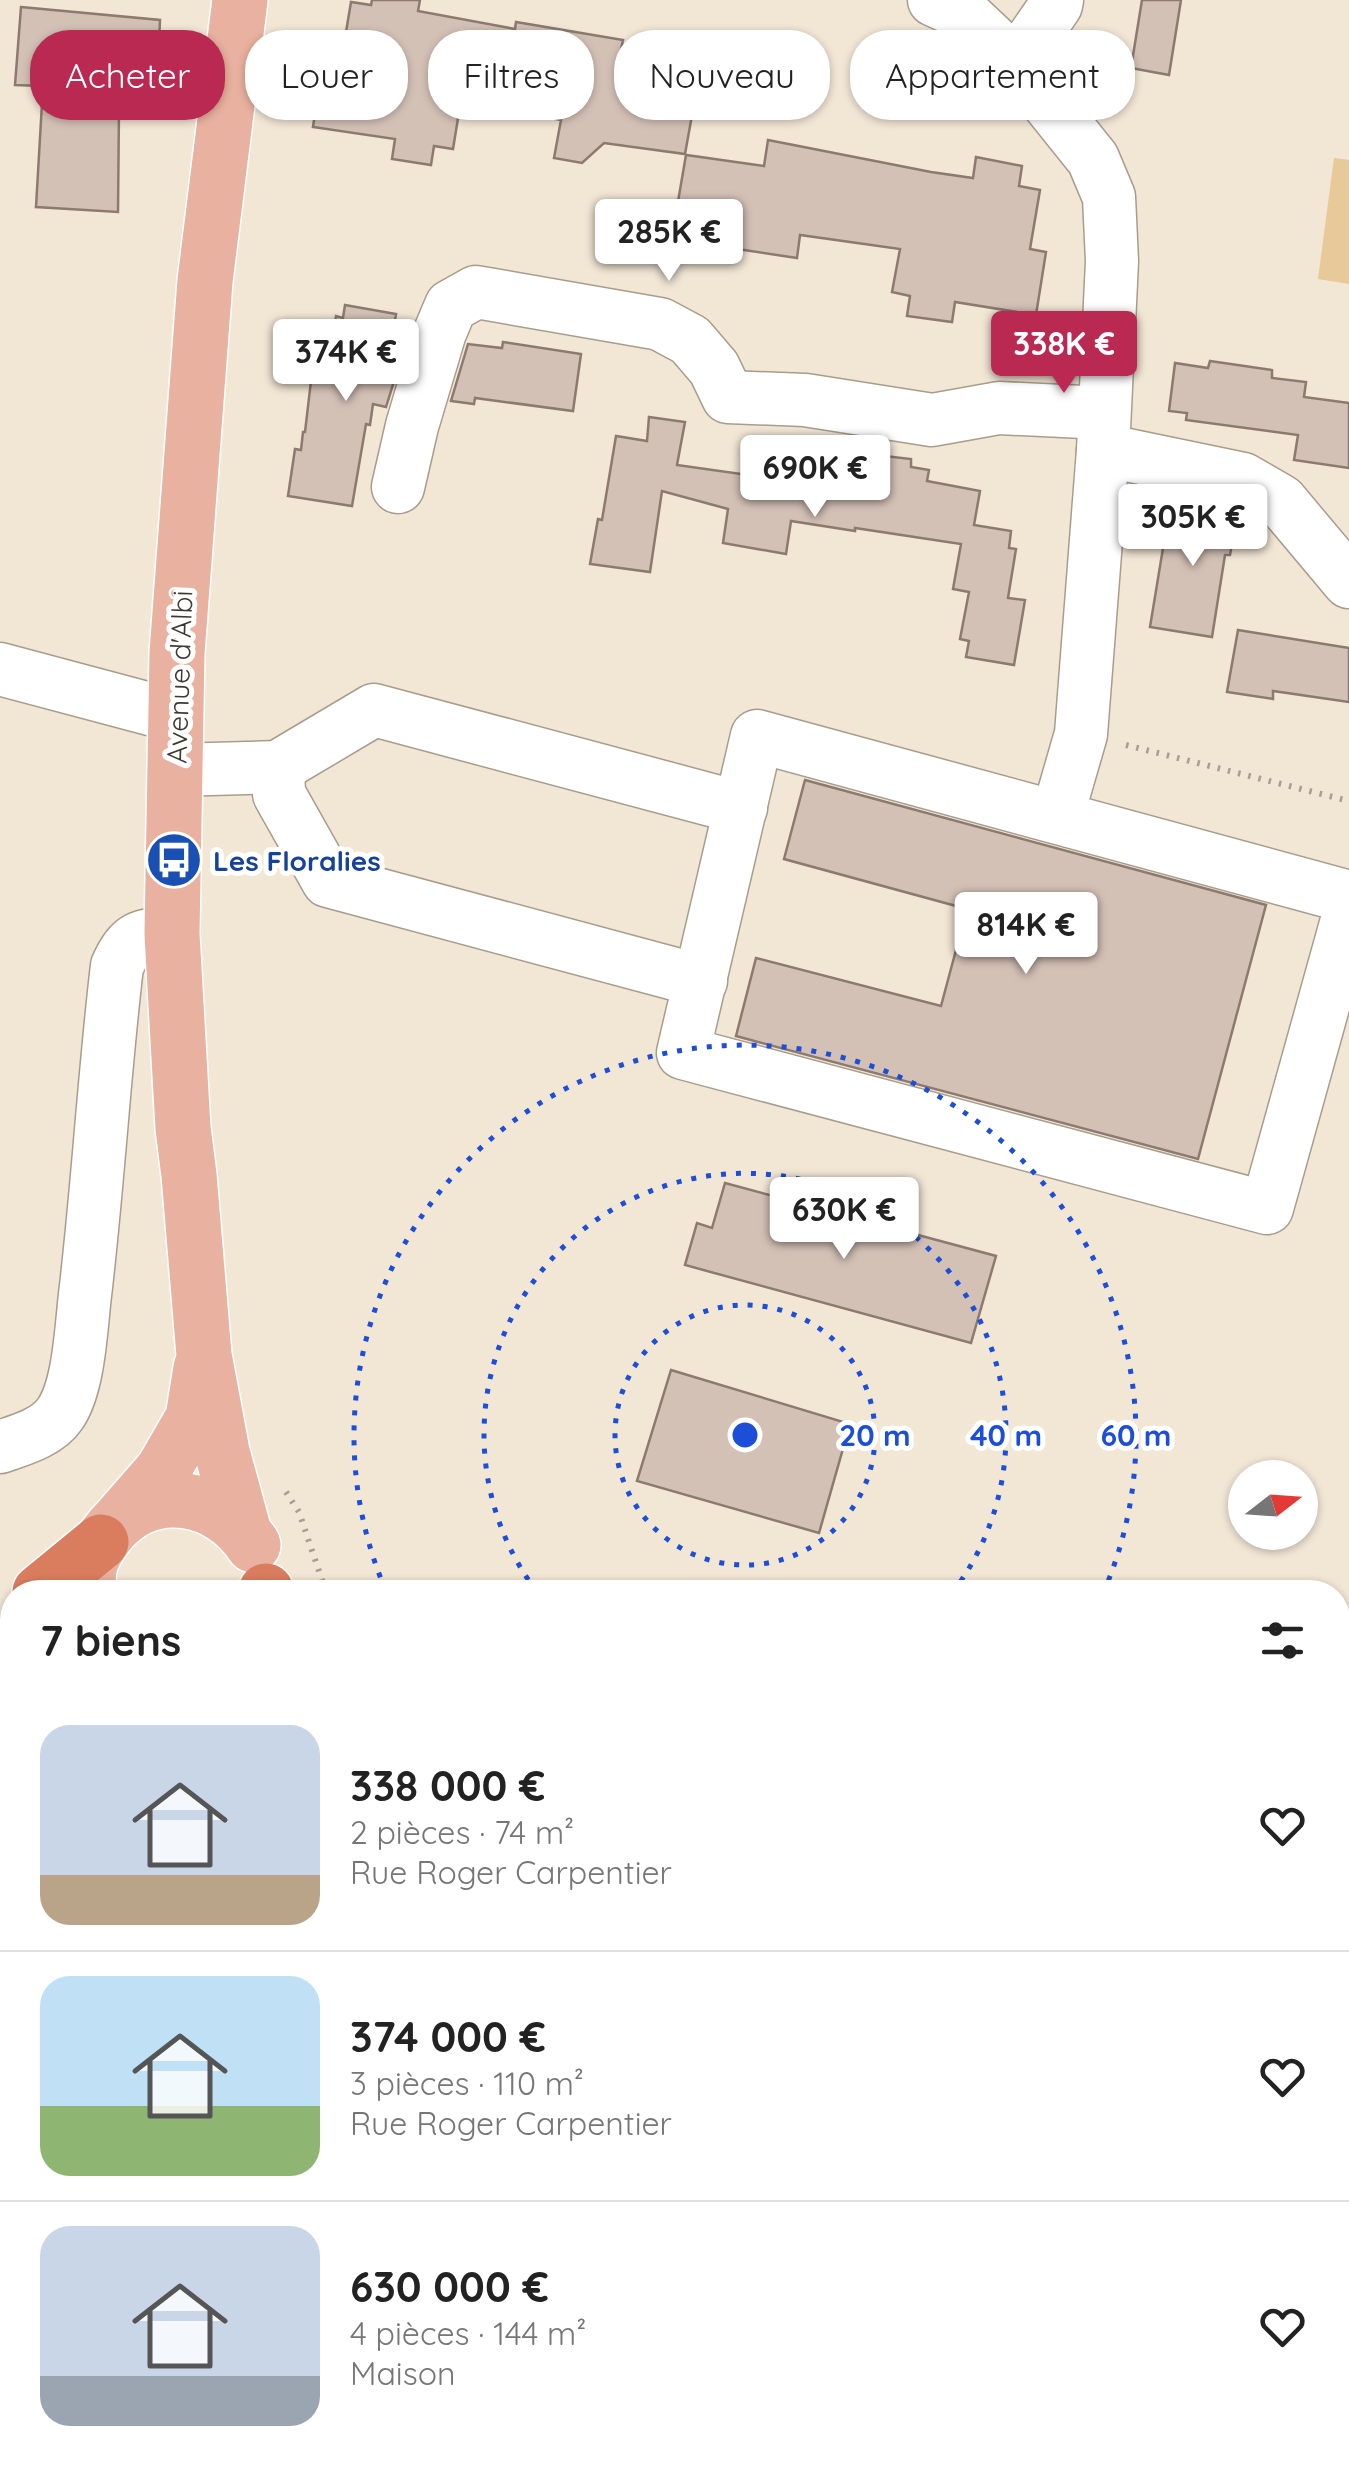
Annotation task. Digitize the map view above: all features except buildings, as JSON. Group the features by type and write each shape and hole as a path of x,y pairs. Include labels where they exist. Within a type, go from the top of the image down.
{"highway":[{"path":"58,1580 103,1550"}],"main road":[{"name":"Avenue d'Albi","path":"240,0 205,281 177,653 172,934 183,1128 204,1355 222,1452 243,1529 256,1548 265,1580"},
{"name":"Avenue d'Albi","path":"103,1550 163,1470 193,1418 204,1355"},
{"path":"103,1550 152,1503 185,1500 216,1509 243,1529"}],"street":[{"path":"934,0 963,12 982,30"},
{"path":"1039,30 1057,0"},
{"path":"1057,817 1081,734 1104,432 1112,261 1110,198 1093,159 1062,120"},
{"path":"398,487 440,332 451,306 476,292 660,324 690,340 714,368 728,397 805,400 932,420 999,408 1104,432 1243,479 1281,502 1340,554"},
{"path":"0,669 176,716"},
{"path":"176,770 278,766 374,710 741,808"},
{"path":"1349,897 758,736 683,1053 1267,1208 1349,912"},
{"path":"278,766 279,794 328,881 701,981"},
{"path":"11,1444 55,1420 62,1411 77,1367 117,966 134,938 172,934"}],"path":[{"path":"1081,734 1349,801"},
{"path":"279,1480 300,1512 322,1580"}],"shaded area":[{"path":"1334,158 1349,160 1349,284 1318,279"}],"place":[{"name":"Les Floralies","path":"174,860"}]}
